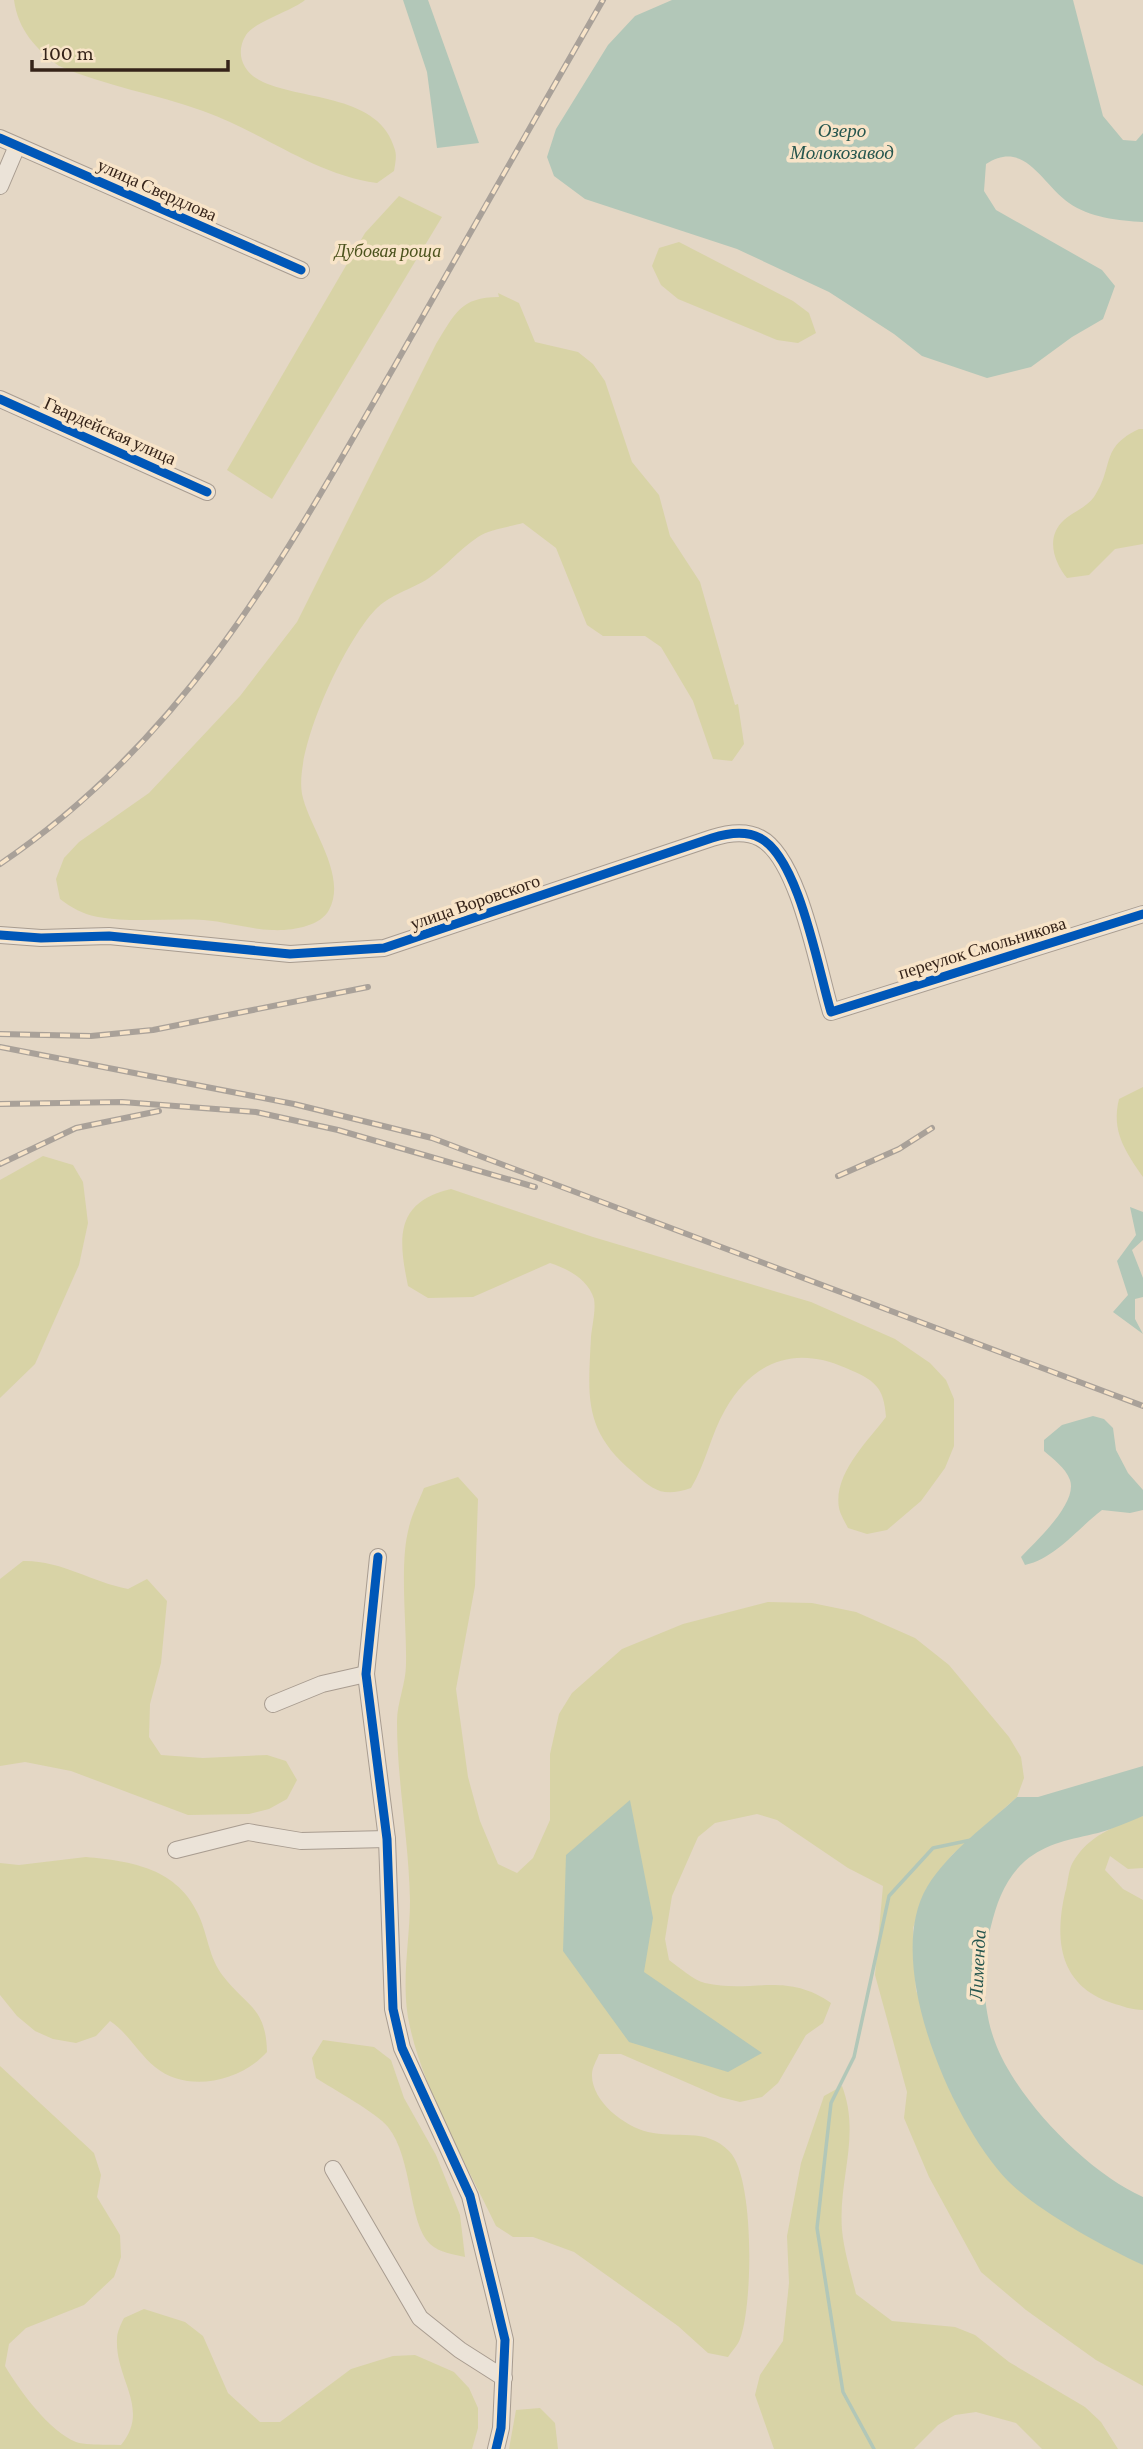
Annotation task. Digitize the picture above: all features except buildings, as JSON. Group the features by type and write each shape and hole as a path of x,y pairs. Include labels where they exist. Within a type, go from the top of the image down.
{"street":[{"name":"улица Свердлова","path":"0,138 301,270"},
{"path":"0,186 17,145"},
{"name":"Гвардейская улица","path":"0,399 207,492"},
{"name":"улица Воровского","path":"0,935 41,938 110,936 290,954 384,948 712,838 748,833 771,845 787,866 831,1012"},
{"name":"переулок Смольникова","path":"831,1012 1143,914"},
{"path":"378,1557 366,1674 387,1839 393,2009 402,2049 470,2196 505,2340 501,2428 496,2449"},
{"path":"274,1704 323,1684 366,1674"},
{"path":"176,1850 248,1832 300,1841 387,1839"},
{"path":"333,2169 420,2318 460,2350 504,2378"}],"green space":[{"path":"14,0 305,0 250,30 241,49 246,69 263,82 339,102 374,118 387,132 395,150 394,171 377,183 331,171 203,111 59,66 29,38 19,21"},
{"name":"Дубовая роща","path":"399,196 442,217 272,499 227,470 365,233"},
{"path":"679,242 793,301 809,313 816,333 798,343 777,340 678,299 661,285 652,266 659,248"},
{"path":"498,293 519,303 535,342 578,352 593,364 605,381 632,462 659,495 670,536 700,582 735,705 738,704 744,744 732,761 713,759 693,701 661,647 645,636 603,636 587,625 556,548 523,523 483,534 429,578 381,605 349,646 336,671 313,725 302,775 302,794 331,867 334,882 334,896 325,916 304,927 272,930 204,920 111,919 87,914 64,902 60,899 56,879 64,858 79,842 149,793 240,696 297,622 448,324 467,304 475,300 499,297"},
{"path":"1143,429 1143,544 1115,549 1089,575 1067,578 1055,557 1053,542 1058,527 1094,497 1109,458 1118,443"},
{"path":"1143,1087 1143,1177 1121,1140 1117,1110 1119,1099"},
{"path":"43,1156 73,1165 83,1182 88,1223 79,1265 35,1364 0,1398 0,1180"},
{"path":"451,1189 593,1237 811,1302 895,1339 930,1363 946,1380 954,1399 954,1446 945,1468 921,1501 887,1530 867,1534 848,1528 839,1508 841,1483 862,1447 886,1417 883,1398 876,1385 846,1368 827,1361 793,1358 762,1369 736,1393 720,1419 691,1488 667,1492 654,1488 617,1458 597,1427 592,1412 589,1378 594,1299 582,1280 550,1263 473,1297 428,1298 408,1286 402,1238 405,1224 419,1203"},
{"path":"458,1477 478,1499 475,1586 456,1689 468,1777 480,1821 498,1864 517,1873 533,1858 550,1820 550,1754 559,1714 572,1693 622,1649 683,1624 768,1602 812,1603 856,1612 915,1638 949,1665 1009,1737 1021,1757 1024,1778 1017,1797 952,1855 927,1888 913,1928 916,1991 1044,2208 1143,2265 1143,2386 1096,2360 1026,2310 981,2272 929,2177 904,2118 907,2092 875,1975 883,1886 848,1868 777,1820 757,1814 715,1823 698,1837 672,1896 665,1939 669,1960 705,1983 722,1986 783,1986 814,1993 831,2003 823,2023 806,2035 778,2083 762,2097 740,2102 720,2097 621,2054 599,2054 592,2074 597,2094 619,2118 648,2132 711,2139 729,2151 737,2165 744,2186 749,2242 747,2299 738,2344 728,2357 708,2353 678,2326 574,2252 533,2237 513,2237 496,2226 425,2077 410,2027 406,1996 410,1901 397,1722 406,1664 404,1559 409,1527 424,1488"},
{"path":"23,1561 50,1564 128,1589 147,1579 167,1601 161,1663 150,1704 149,1737 161,1755 203,1758 267,1755 286,1761 297,1780 287,1799 269,1809 249,1814 188,1815 71,1771 25,1762 0,1766 0,1579"},
{"path":"1143,1816 1143,1868 1128,1869 1110,1856 1105,1870 1123,1889 1143,1900 1143,2010 1112,2003 1081,1985 1065,1960 1060,1928 1070,1869 1079,1853 1095,1838"},
{"path":"86,1857 120,1861 152,1870 179,1887 190,1900 199,1916 218,1969 259,2016 266,2037 267,2052 256,2062 229,2077 198,2082 183,2080 155,2067 110,2021 96,2036 76,2043 53,2039 35,2031 17,2016 0,1995 0,1863 19,1865"},
{"path":"323,2040 374,2047 391,2060 404,2098 436,2155 460,2215 465,2257 438,2249 430,2244 423,2234 402,2155 388,2127 365,2108 316,2078 312,2058"},
{"path":"0,2066 94,2153 101,2175 97,2197 120,2235 121,2257 114,2277 84,2305 26,2328 9,2344 5,2366 18,2387 56,2429 76,2442 121,2445 133,2419 130,2394 118,2354 117,2336 124,2318 144,2309 185,2322 203,2336 228,2393 260,2422 280,2422 351,2369 393,2356 415,2355 454,2372 469,2388 478,2408 478,2428 472,2449 0,2449"},
{"path":"842,2086 847,2104 849,2140 842,2230 856,2294 892,2321 955,2327 975,2335 1009,2362 1085,2407 1101,2422 1118,2449 1042,2449 1016,2423 976,2412 955,2415 938,2425 914,2449 774,2449 755,2395 760,2375 783,2341 789,2283 787,2236 801,2163 824,2096"},
{"path":"540,2408 555,2423 558,2449 509,2449 516,2410"}],"water":[{"path":"403,0 428,0 479,143 437,148 427,72"},
{"name":"Озеро Молокозавод","path":"672,0 1073,0 1103,116 1123,140 1136,141 1143,133 1143,222 1124,221 1085,212 1059,195 1032,167 1011,157 986,164 984,191 996,210 1102,270 1115,286 1103,319 1072,337 1031,367 987,378 922,356 894,334 829,292 737,249 585,199 554,176 547,157 556,129 608,45 635,16"},
{"path":"1130,1207 1143,1212 1143,1240 1132,1250 1143,1278 1143,1297 1135,1299 1135,1319 1143,1334 1113,1312 1128,1295 1117,1261 1136,1235"},
{"path":"1093,1416 1104,1419 1113,1428 1116,1450 1128,1473 1143,1490 1143,1510 1130,1513 1102,1510 1056,1550 1025,1565 1021,1557 1054,1521 1071,1489 1065,1471 1044,1451 1044,1440 1062,1425"},
{"name":"Лименда","path":"1143,1766 1143,1816 1104,1831 1050,1846 1025,1861 1012,1875 999,1900 991,1926 984,1984 987,2014 995,2042 1019,2087 1056,2132 1078,2152 1100,2171 1143,2197 1143,2265 1091,2238 1036,2204 1008,2181 987,2155 965,2121 946,2083 930,2041 918,1998 913,1957 915,1919 927,1887 957,1850 1017,1797 1038,1797"},
{"path":"630,1800 653,1918 644,1972 762,2053 728,2072 629,2042 563,1951 566,1855"}],"waterway":[{"path":"874,2449 843,2392 817,2228 831,2103 854,2057 889,1896 933,1848 971,1840"}],"railway":[{"path":"0,864 66,814 125,760 178,701 226,640 271,575 312,507 603,0"},
{"path":"0,1034 91,1036 153,1030 368,987"},
{"path":"0,1047 294,1104 432,1138 1143,1406"},
{"path":"0,1104 122,1102 256,1112 338,1130 535,1187"},
{"path":"0,1164 76,1128 159,1111"},
{"path":"838,1176 899,1149 932,1128"}],"cycle path":[{"path":"0,138 301,270"},
{"path":"0,399 207,492"},
{"path":"0,935 41,938 109,936 290,954 384,948 712,838 742,833 754,835 774,849 786,868 805,916 831,1012 1143,914"},
{"path":"378,1557 366,1674 387,1839 393,2009 402,2048 470,2196 505,2340 501,2428 496,2449"}]}
